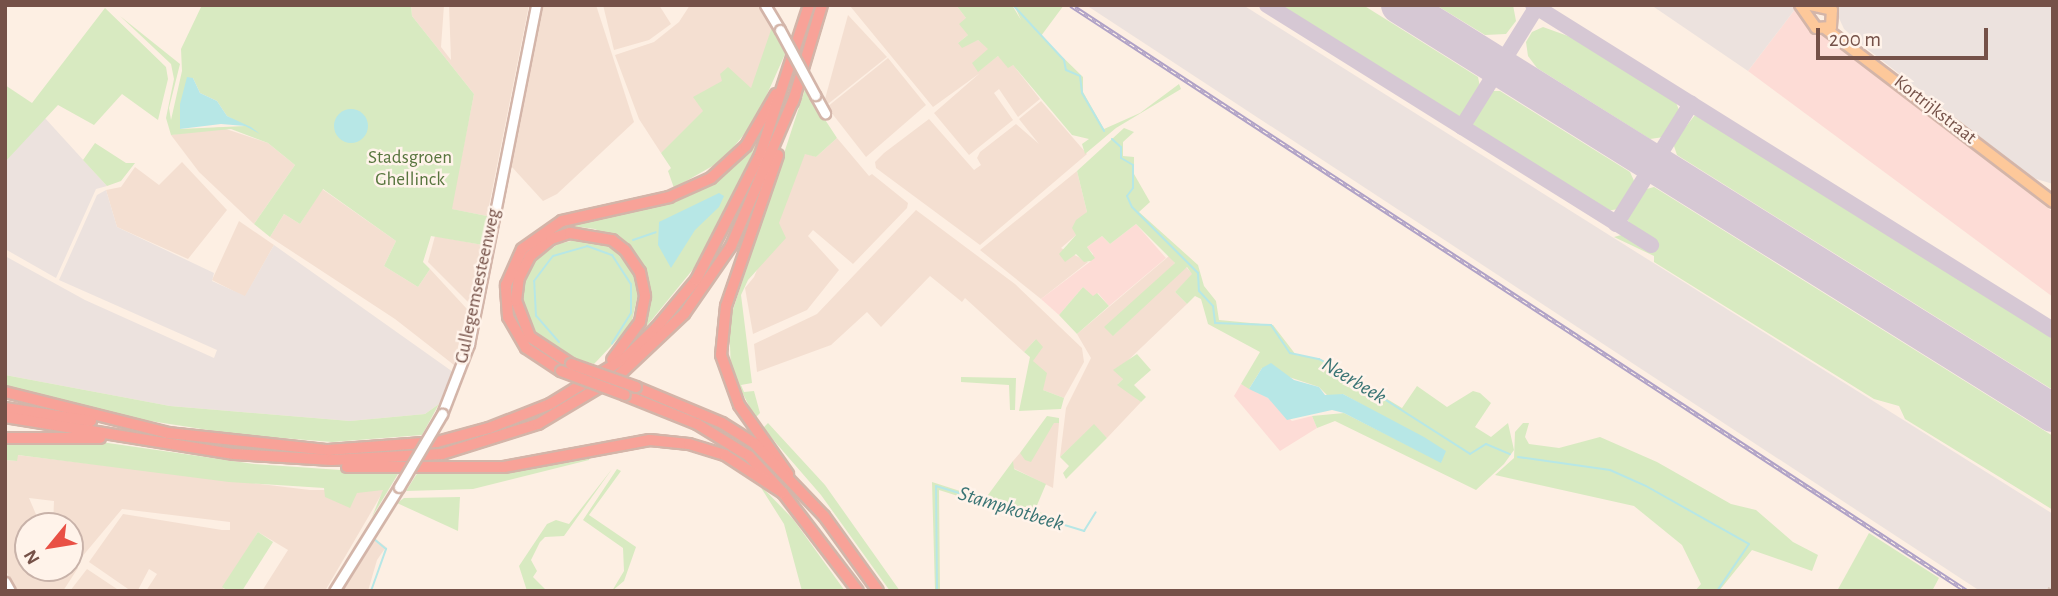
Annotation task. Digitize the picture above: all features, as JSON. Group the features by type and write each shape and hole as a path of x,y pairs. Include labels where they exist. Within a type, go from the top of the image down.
{"highway":[{"path":"822,5 726,306 721,339 732,392 788,474 878,591"},
{"path":"807,11 767,113 746,146 719,172 669,197 562,221 522,249 506,285 508,317 526,348 561,371 716,434 748,456 783,493 858,591"},
{"path":"5,408 279,448 382,449 474,433 566,396 602,376 642,343 705,265 765,142 807,11"},
{"path":"234,454 332,460 442,454 538,424 603,388 660,340 713,274 754,198 795,96"},
{"path":"566,396 619,354 634,334 644,309 643,284 633,260 618,244 588,233 570,233 540,246 524,267 517,287 519,317 530,337 571,364 636,387 722,423 788,474"},
{"path":"5,393 146,429"},
{"path":"5,417 318,466 475,468 526,464 630,442 668,441 725,455 783,493"},
{"path":"5,438 154,441"}],"main road":[{"path":"1800,5 1816,28 1830,26 1829,8 1813,7 1810,18"},
{"name":"Kortrijkstraat","path":"1830,26 2053,202"},
{"name":"Kortrijkstraat","path":"2016,174 2053,194"}],"street":[{"name":"Gullegemsesteenweg","path":"334,591 442,414 469,344 536,5"},
{"path":"765,5 825,113"},
{"path":"5,582 10,591"}],"shaded area":[{"path":"411,5 444,5 441,47 451,60 449,5 529,5 487,216 451,209 474,94 412,16"},
{"path":"542,5 596,5 634,122 557,194 543,201 511,166"},
{"path":"603,5 659,5 671,24 649,40 614,50"},
{"path":"690,5 760,5 772,27 757,78 743,102 661,153 639,119 615,55 654,42 679,22"},
{"path":"956,5 966,18 968,35 958,43 978,40 989,49 978,71 998,56 1013,65 1040,99 1018,117 999,89 994,93 1013,120 969,155 934,113 980,73 933,107 850,6"},
{"path":"1086,5 1243,5 2053,514 2053,591 1980,591"},
{"path":"1651,5 1792,5 1796,8 1748,71"},
{"path":"1833,5 2053,5 2053,184 2033,178 1866,48 1844,29"},
{"path":"1796,8 1814,34 1826,35 2053,212 2053,297 1748,71"},
{"path":"848,15 887,57 828,104 825,99"},
{"path":"888,58 926,105 866,157 827,107"},
{"path":"1041,101 1087,154 980,245 876,168 875,162 884,153 929,119 974,170 981,165 977,158 980,152 1016,124 1039,144 1019,119"},
{"path":"44,117 107,186 96,189 56,278 5,249 5,162"},
{"path":"220,127 268,143 295,165 254,224 199,172 171,135"},
{"path":"837,138 869,176 872,174 908,203 907,208 853,264 813,230 808,236 839,270 807,310 753,334 745,288 754,277 805,153 816,157"},
{"path":"182,162 227,210 188,259 117,227 106,190 121,187 135,167 159,185"},
{"path":"1077,171 1087,212 1076,235 1061,248 1088,262 1041,299 980,250"},
{"path":"322,189 396,241 384,266 418,287 430,269 467,309 454,365 395,319 270,237 284,214 300,224"},
{"path":"106,190 117,227 214,273 212,281 245,296 274,245 453,372 439,404 425,414 350,421 170,406 5,375 5,256 85,300 214,358 217,350 59,280 97,195"},
{"path":"916,210 1015,284 1082,348 1084,362 1064,398 1043,390 1033,361 1036,339 1024,352 965,298 962,302 930,276 881,327 867,312 831,345 757,372 754,344 817,314"},
{"path":"239,221 274,245 245,297 212,280"},
{"path":"1136,224 1166,258 1109,306 1098,293 1093,297 1083,287 1059,315 1041,299 1091,261 1093,254 1087,247 1102,236 1110,244"},
{"path":"435,236 483,245 469,303 428,262"},
{"path":"1169,256 1175,263 1113,336 1181,270 1186,267 1193,274 1175,292 1187,304 1121,367 1123,379 1118,384 1141,402 1107,438 1094,425 1060,457 1066,408 1091,358 1077,334"},
{"path":"1241,384 1268,398 1292,421 1312,416 1317,428 1280,451 1234,396"},
{"path":"1054,422 1059,423 1053,488 1013,468 1013,461 1020,453 1033,456"},
{"path":"17,455 310,490 384,490 325,591 262,591 288,550 258,532 222,591 146,591 157,574 149,569 138,590 131,591 89,562 123,514 222,530 230,530 230,522 122,509 84,554 84,512 54,512 54,501 29,498 35,512 14,512 14,582 69,582 63,591 17,591 5,569 5,460 17,461"},
{"path":"373,537 386,547 377,560 368,591 340,591"},
{"path":"87,569 120,591 70,591 77,582 84,582"}],"green space":[{"name":"Stadsgroen Ghellinck","path":"202,5 411,5 412,16 474,94 452,209 487,216 483,245 431,236 423,262 430,269 418,287 384,266 396,241 323,189 300,224 284,214 270,237 254,224 295,165 268,143 231,129 171,135 166,118 174,79 171,64 120,16 180,64 169,108 171,120 182,71 181,49","holes":["193,78 200,93 217,101 227,116 245,126 180,129"]},
{"path":"956,5 1012,5 1021,20 1014,5 1064,5 1041,36 1083,77 1083,92 1104,129 1140,113 1179,84 1181,89 1116,128 1085,154 1082,144 1089,139 1072,135 1013,65 1008,68 998,56 978,72 972,63 988,49 978,40 962,48 958,43 968,35 959,24 966,18"},
{"path":"1276,5 1363,5 1478,77 1480,87 1461,116 1456,117"},
{"path":"1436,5 1513,5 1516,21 1506,34 1485,35"},
{"path":"105,8 166,67 168,79 158,120 122,94 94,125 58,105 5,162 5,85 32,103"},
{"path":"772,27 786,52 755,121 723,160 674,188 668,171 671,168 661,153 703,111 693,97 722,81 720,74 728,67 751,88"},
{"path":"1543,27 1579,40 1675,100 1679,110 1664,137 1650,139 1537,68 1528,56 1526,42 1532,32"},
{"path":"805,89 837,138 816,157 805,154 779,223 786,238 748,280 741,295 752,383 741,385 744,392 754,391 760,413 755,418 731,370 729,322"},
{"path":"1493,91 1500,91 1630,172 1635,183 1619,209 1605,211 1472,128 1472,120"},
{"path":"1695,115 2053,335 2053,390 1677,155 1673,143"},
{"path":"1124,128 1134,132 1123,142 1123,156 1134,157 1134,174 1150,202 1139,212 1198,265 1204,286 1216,301 1219,320 1273,325 1296,355 1321,359 1402,408 1417,386 1447,407 1473,391 1480,393 1491,403 1475,427 1491,437 1508,423 1514,450 1504,464 1476,490 1335,421 1317,428 1312,416 1344,413 1441,462 1445,451 1343,394 1329,397 1319,387 1262,368 1249,389 1241,384 1260,352 1208,324 1201,299 1195,296 1187,304 1175,292 1192,274 1187,267 1113,336 1104,327 1175,263 1136,224 1110,244 1102,236 1087,247 1095,258 1091,261 1084,262 1076,254 1065,262 1059,254 1076,235 1072,228 1076,220 1087,212 1077,171"},
{"path":"763,131 703,257 641,333 649,288 630,249 595,229 579,227 550,235 564,226 694,193 734,167"},
{"path":"95,143 126,163 135,163 121,181 107,186 83,160"},
{"path":"1654,187 2053,436 2053,510 1905,419 1899,406 1874,399 1654,262 1654,256 1614,237 1625,234 1650,249 1655,242 1631,226 1627,219 1643,190"},
{"path":"580,239 599,242 619,253 633,272 638,294 631,325 594,364 573,358 541,339 528,321 523,301 525,280 536,260 558,244"},
{"path":"1083,287 1093,296 1097,293 1109,306 1077,334 1059,315"},
{"path":"1036,339 1043,347 1033,361 1047,373 1043,390 1064,398 1061,409 1019,411 1030,357 1024,352"},
{"path":"1137,354 1151,370 1134,385 1146,397 1141,402 1117,385 1123,379 1113,370"},
{"path":"5,375 170,406 350,421 425,414 439,404 422,435 332,442 234,434 131,418 5,386"},
{"path":"961,377 1016,378 1015,410 1010,410 1009,385 961,382"},
{"path":"1047,416 1059,418 1059,423 1054,423 1031,462 1025,460 1020,453"},
{"path":"768,423 825,485 900,591 890,591 821,495 763,428"},
{"path":"1523,423 1529,423 1525,437 1529,444 1559,448 1600,437 1657,462 1731,504 1756,510 1793,542 1818,555 1812,571 1752,550 1719,591 1695,591 1701,584 1682,545 1634,506 1495,475 1514,458 1515,432"},
{"path":"1094,424 1107,438 1066,479 1063,473 1069,466 1060,457"},
{"path":"5,442 101,442 254,464 398,474 372,517 383,490 357,493 350,508 325,497 324,488 229,482 18,455 17,461 5,460"},
{"path":"590,454 589,460 473,489 406,491 418,472"},
{"path":"1013,461 1014,469 1046,484 1035,510 1058,520 1056,527 939,490 940,591 935,591 932,482 985,499"},
{"path":"612,469 564,536 545,537 540,542 531,560 537,571 533,577 547,591 527,591 519,566 547,524 556,520 569,524"},
{"path":"617,469 621,471 589,515 636,547 624,581 612,591 624,571 623,548 583,520"},
{"path":"758,483 793,519 845,591 802,591 784,524"},
{"path":"460,497 458,531 397,503 404,498"},
{"path":"258,532 273,542 242,591 228,591 222,587"},
{"path":"1869,533 1939,578 1932,591 1837,591"}],"water":[{"path":"187,77 193,78 200,93 217,101 227,116 260,134 245,126 221,124 180,129 180,104"},
{"path":"351,109 363,114 368,126 363,138 351,143 339,138 334,126 339,114"},
{"path":"719,193 724,196 719,207 695,230 671,268 658,245 659,222"},
{"path":"1271,363 1294,380 1319,387 1325,395 1343,394 1424,437 1446,451 1441,463 1344,413 1332,410 1287,420 1268,398 1249,389 1262,368"}],"waterway":[{"path":"1013,5 1064,60 1066,70 1080,76 1082,93 1104,131"},
{"name":"Neerbeek","path":"1112,139 1121,147 1121,158 1133,165 1133,188 1127,196 1132,207 1198,273 1199,291 1213,306 1215,323 1271,325 1290,353 1319,359 1470,454 1486,444 1510,454"},
{"path":"633,240 656,232"},
{"path":"559,342 536,316 534,281 553,256 587,246 612,255 631,284 631,313 612,344"},
{"name":"Neerbeek","path":"1518,457 1610,470 1646,486 1749,544 1717,591"},
{"name":"Stampkotbeek","path":"937,591 936,486 1084,531 1096,512"},
{"path":"371,591 386,549 374,539"}],"taxiway":[{"path":"1267,5 1651,245"},
{"path":"1533,5 2053,330"},
{"path":"1462,127 1536,8"},
{"path":"1616,224 1691,104"}],"runway":[{"path":"1400,5 2053,413"}],"railway":[{"path":"1071,5 1967,591"}]}
